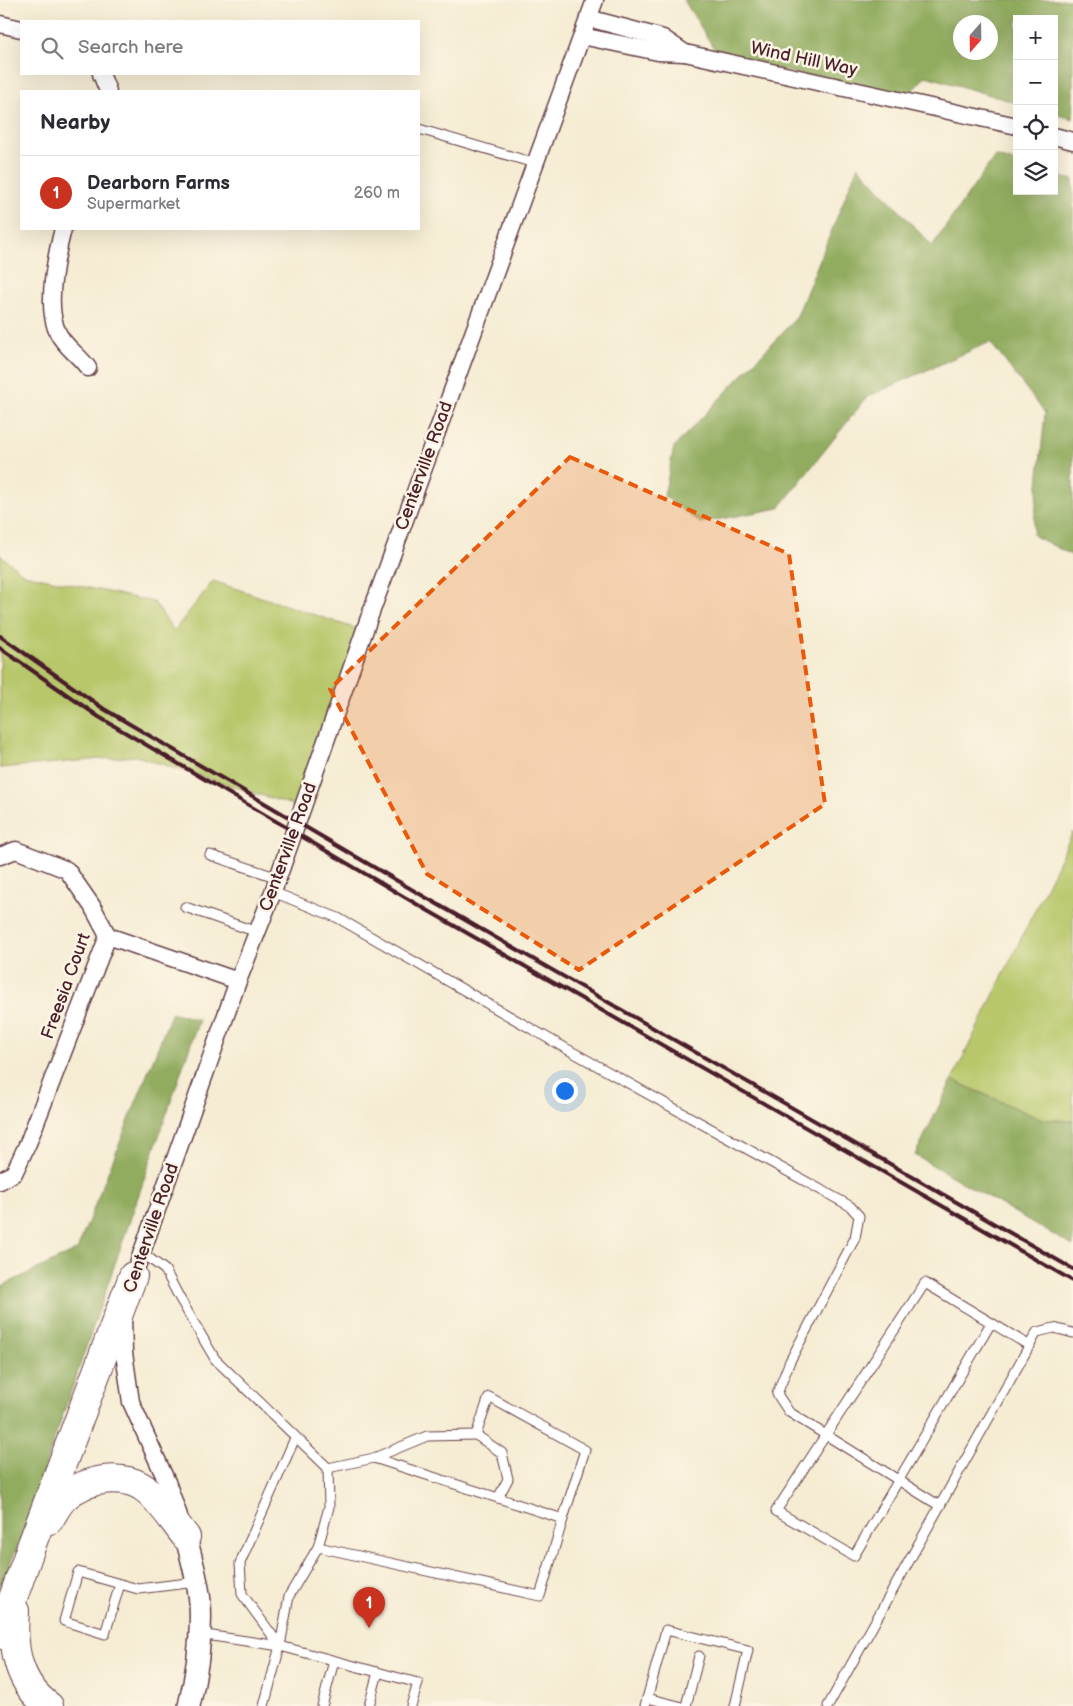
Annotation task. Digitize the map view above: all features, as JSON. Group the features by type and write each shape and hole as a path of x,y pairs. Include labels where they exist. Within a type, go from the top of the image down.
{"highway":[{"path":"0,1635 32,1544 137,1264"},
{"path":"32,1544 64,1498 75,1490 98,1480 118,1479 133,1483 149,1492 186,1537"},
{"path":"18,1585 13,1634 15,1649 23,1676 34,1693 49,1706"}],"street":[{"name":"Centerville Road","path":"189,1706 194,1684 200,1601 186,1537 167,1482 131,1402 124,1353 123,1315 137,1264 238,981 275,885 369,618 594,0"},
{"name":"Wind Hill Way","path":"588,18 663,38 685,53 1013,125"},
{"path":"0,24 20,29"},
{"path":"582,36 658,52 685,53"},
{"path":"101,75 108,90"},
{"path":"1058,137 1073,141"},
{"path":"63,230 55,269 53,315 58,334 88,368"},
{"name":"Freesia Court","path":"0,856 16,850 67,870 92,906 108,936 28,1143 14,1173 0,1181"},
{"path":"108,936 238,981"}],"lane":[{"path":"420,129 534,163"},
{"path":"210,855 275,885 338,918 558,1044 850,1206 859,1216 855,1238 790,1361 777,1394 789,1412 940,1506"},
{"path":"185,907 257,932"},
{"path":"137,1264 165,1270 215,1359 328,1468 329,1507 318,1547 289,1596 280,1646 264,1706"},
{"path":"991,1322 854,1556 776,1511 925,1283 991,1322 1030,1346"},
{"path":"828,1706 1037,1332 1054,1328 1073,1333"},
{"path":"318,1547 540,1596 585,1450 489,1397 476,1435"},
{"path":"328,1468 374,1458 427,1436 476,1435 502,1453 508,1479 498,1498"},
{"path":"280,1646 242,1594 240,1562 295,1438"},
{"path":"374,1458 564,1519"},
{"path":"120,1584 105,1634 64,1621 78,1572 120,1584 138,1590 196,1582"},
{"path":"679,1706 646,1702 666,1630 748,1650 735,1706"},
{"path":"199,1634 280,1646 418,1683 411,1706"},
{"path":"686,1706 699,1656"},
{"path":"322,1706 334,1661"},
{"path":"369,1706 378,1672"}],"highlighted area":[{"path":"570,457 789,554 825,804 579,970 427,874 330,689"}],"green space":[{"path":"684,0 1073,0 1073,119 1058,115 1058,15 1013,15 1013,102 926,76 904,99 718,55"},
{"path":"995,156 1013,162 1013,195 1058,195 1058,176 1073,180 1073,556 1033,535 1045,413 990,342 867,397 779,508 700,523 664,496 674,447 796,318 858,166 932,246"},
{"path":"0,555 24,574 154,602 174,631 213,581 363,631 299,807 136,756 0,768"},
{"path":"1073,832 1073,1121 1040,1119 952,1080"},
{"path":"172,1012 199,1020 18,1545 0,1588 0,1287 77,1250"},
{"path":"952,1080 1040,1119 1073,1121 1073,1246 915,1155"}],"railway":[{"path":"0,636 104,709 418,893 1073,1269"},
{"path":"0,648 99,717 413,902 1073,1281"}],"place":[{"name":"Dearborn Farms","path":"369,1628"}]}
